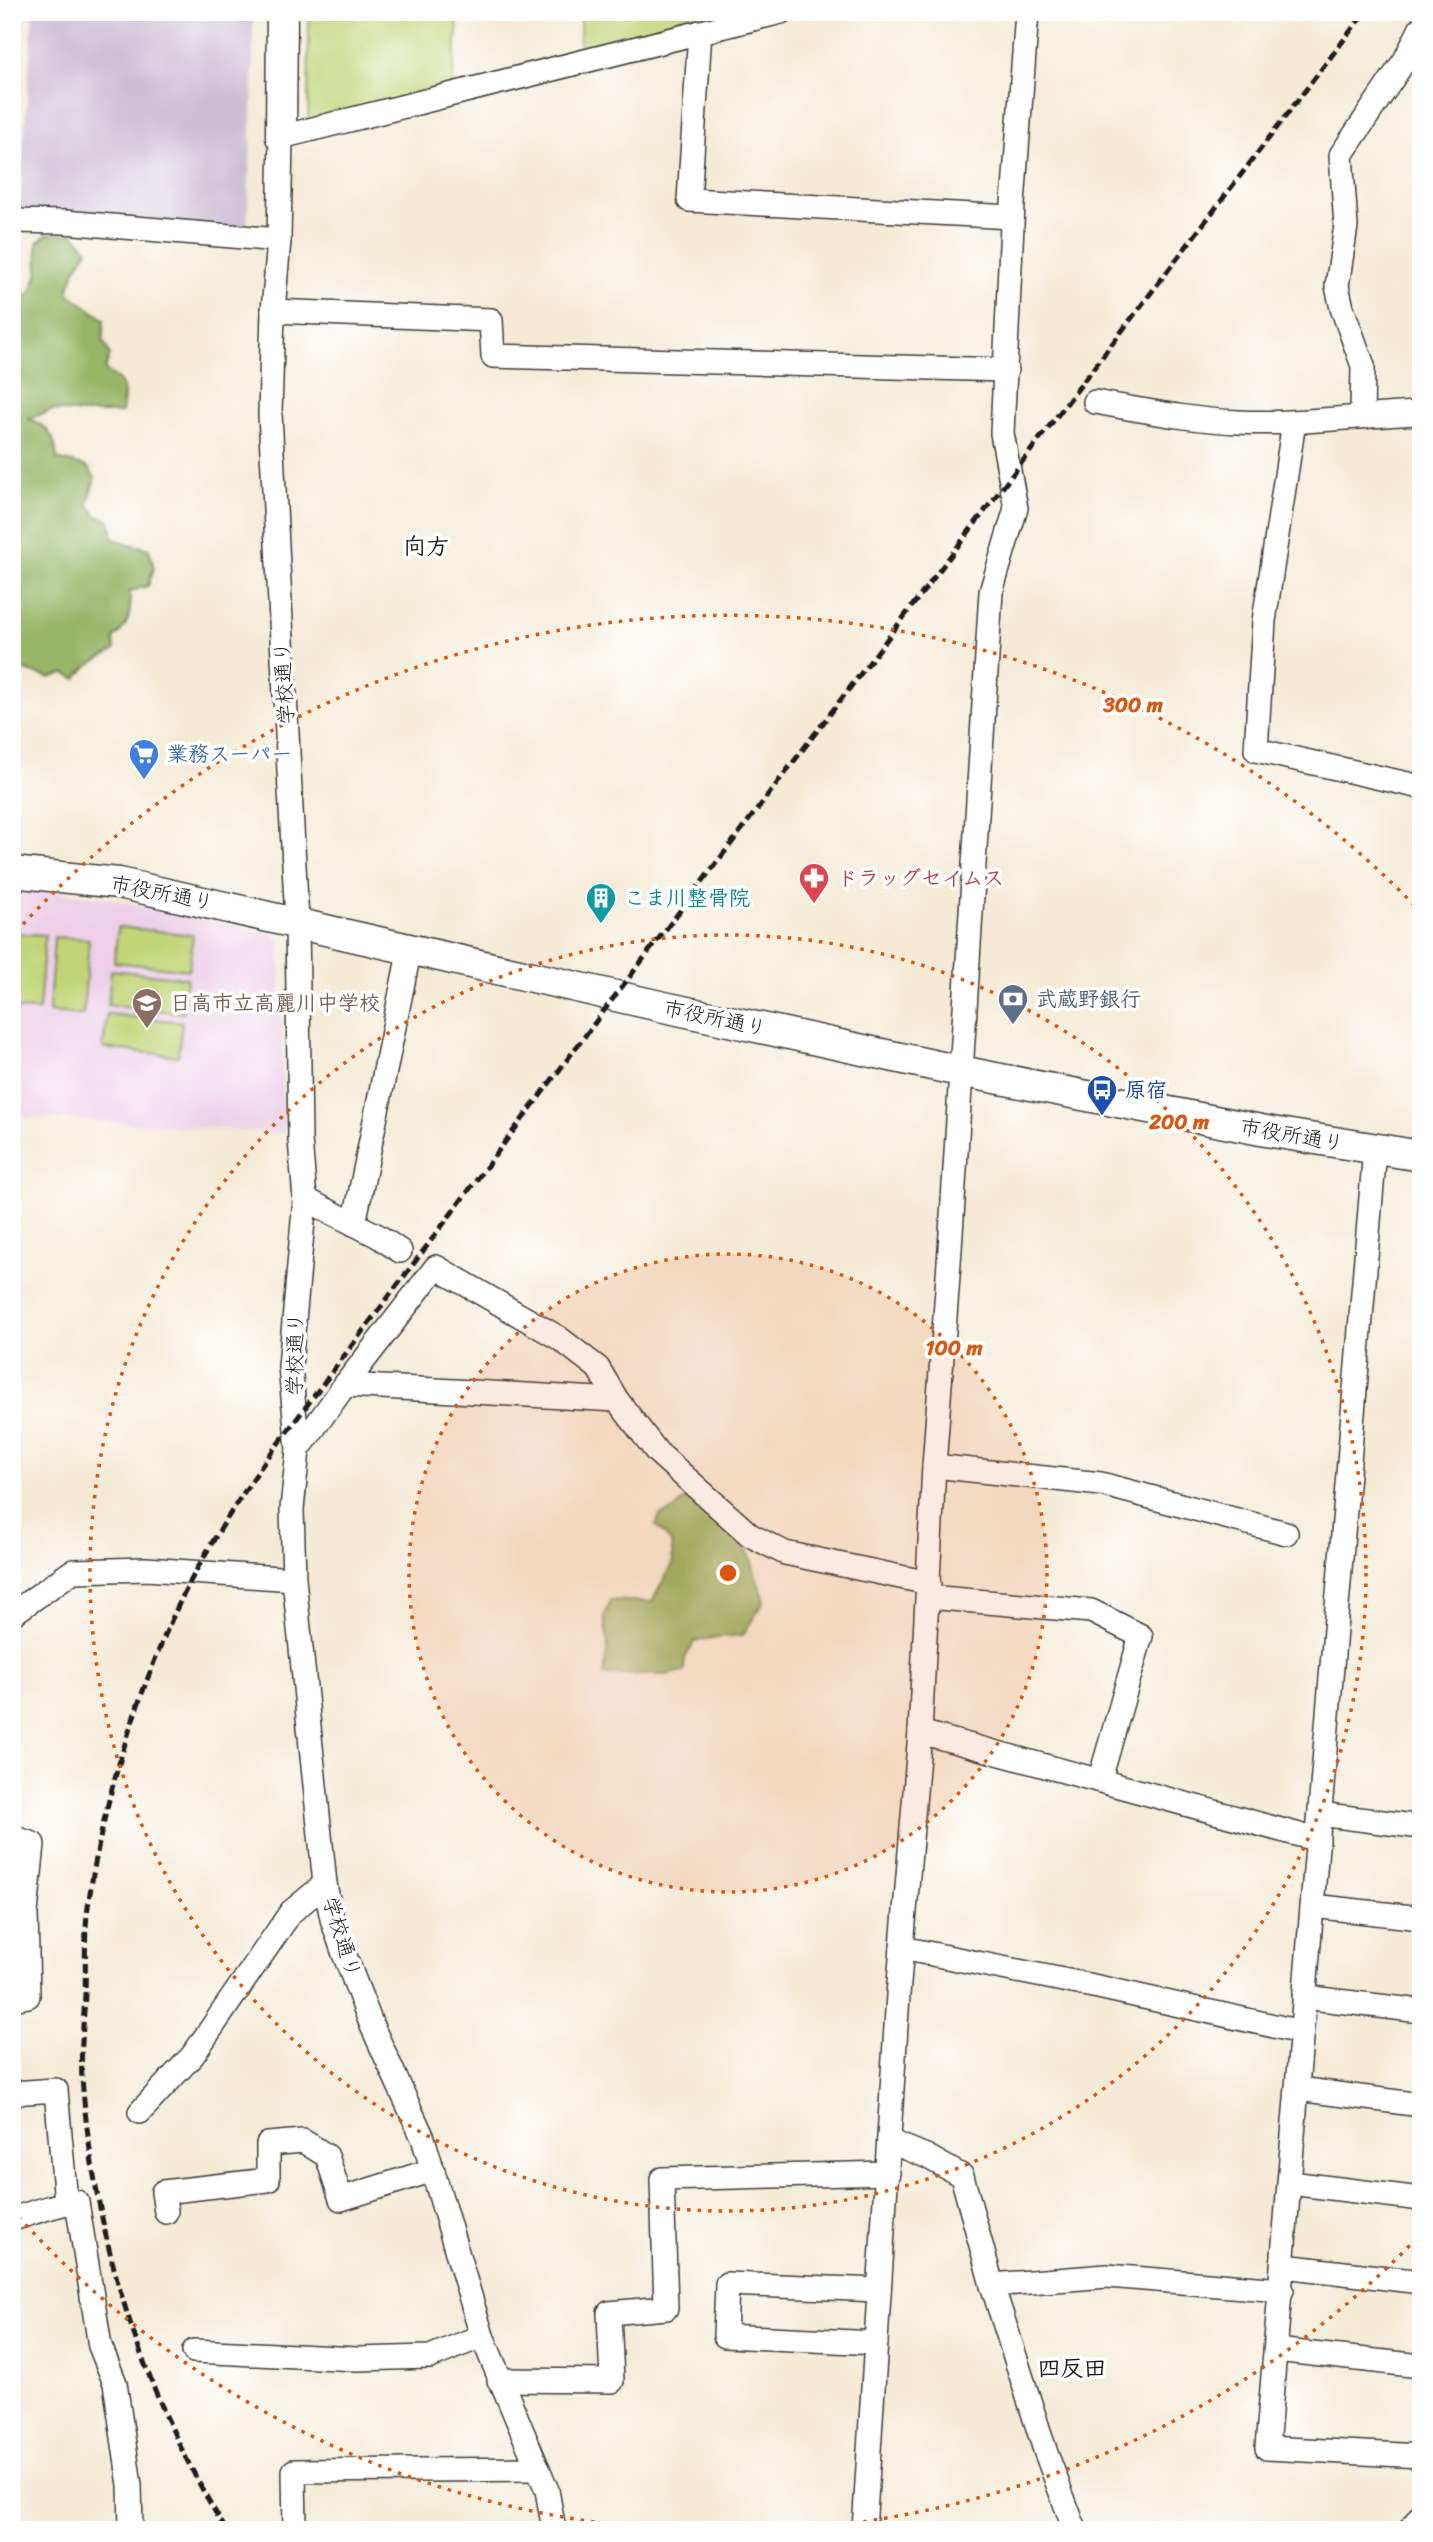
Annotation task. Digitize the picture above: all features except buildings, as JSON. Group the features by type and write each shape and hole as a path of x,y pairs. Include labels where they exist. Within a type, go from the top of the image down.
{"street":[{"path":"282,12 281,136 781,12"},
{"path":"864,2530 902,1948 920,1732 934,1466 990,592 1016,508 1002,433 1012,217 1027,12"},
{"path":"1362,415 1363,366 1337,286 1346,226 1341,156 1405,60 1421,28"},
{"path":"700,32 689,200 1012,217"},
{"name":"学校通り","path":"281,136 279,240 273,311 270,414 297,922 300,1140 305,1199 290,1366 298,1450 292,1509 294,1579 325,1884 332,1919 343,1951 372,2026 423,2138 482,2336 547,2490 554,2530"},
{"path":"12,221 64,222 279,240"},
{"path":"273,311 491,320 493,356 1006,370"},
{"path":"1095,401 1163,414 1237,422 1294,422 1362,415 1421,413"},
{"path":"1294,422 1264,621 1256,750 1421,787"},
{"name":"市役所通り","path":"12,872 119,883 960,1071 1255,1129 1421,1156"},
{"path":"354,1224 410,948"},
{"path":"1375,1149 1267,2448 1421,2456"},
{"path":"305,1199 400,1251"},
{"path":"298,1450 436,1268 559,1338 598,1368 617,1401 657,1452 751,1535 785,1553 928,1590 1091,1611 1141,1636 1100,1780"},
{"path":"345,1385 617,1401"},
{"path":"934,1466 1101,1485 1286,1533"},
{"path":"12,1614 73,1571 146,1569 294,1579"},
{"path":"920,1732 1318,1840"},
{"path":"1320,1814 1421,1827"},
{"path":"12,1837 33,1844 26,1912 28,1996 12,1999"},
{"path":"140,2112 193,2055 291,1913 325,1884"},
{"path":"1313,1906 1421,1919"},
{"path":"902,1948 1098,1987 1301,2032"},
{"path":"1304,1997 1421,2011"},
{"path":"1298,2089 1421,2105"},
{"path":"12,2093 55,2090 66,2202"},
{"path":"166,2212 163,2192 268,2180 268,2144 303,2141 327,2156 341,2199 433,2170"},
{"path":"889,2141 926,2156 962,2176 992,2285 1046,2453 1076,2530"},
{"path":"499,2380 612,2381 609,2313 666,2308 662,2179 888,2173"},
{"path":"1290,2183 1421,2199"},
{"path":"12,2219 54,2208 66,2202 77,2202 100,2346 115,2383 130,2485 131,2530"},
{"path":"1284,2266 1421,2282"},
{"path":"992,2285 1107,2276 1282,2290"},
{"path":"876,2343 725,2336 727,2284 879,2290"},
{"path":"194,2351 357,2359 430,2357 482,2336"},
{"path":"1276,2350 1421,2366"},
{"path":"295,2530 294,2471 538,2469"},
{"path":"1410,2530 1421,2515"}],"shaded area":[{"path":"33,12 253,12 247,231 19,214"},
{"name":"日高市立高麗川中学校","path":"12,886 105,898 273,933 280,943 284,1133 12,1116"}],"green space":[{"path":"309,12 459,12 452,86 308,127"},
{"path":"581,12 729,12 729,21 579,59"},
{"path":"47,234 74,234 88,250 75,270 68,293 104,319 103,340 110,355 105,370 121,383 124,398 122,413 53,410 29,419 47,429 55,445 57,459 88,467 95,478 88,504 97,516 110,520 113,539 149,549 154,568 148,586 130,591 129,617 114,639 115,650 87,666 76,679 64,673 50,678 12,666 12,300 30,294 38,273 37,243"},
{"path":"118,927 193,935 189,970 114,962"},
{"path":"12,933 45,935 39,1010 12,1009"},
{"path":"54,937 89,939 83,1015 49,1012"},
{"path":"111,970 187,978 183,1013 108,1005"},
{"path":"107,1014 182,1022 178,1056 103,1048"},
{"path":"686,1498 697,1499 727,1524 749,1553 764,1601 743,1635 694,1642 685,1658 684,1671 666,1675 604,1675 608,1643 604,1617 611,1600 652,1602 673,1562 671,1542 656,1525 660,1515 674,1510"}],"railway":[{"path":"226,2530 169,2423 127,2313 98,2198 88,2139 82,2078 87,1918 101,1835 129,1730 178,1606 212,1542 265,1461 615,996 1365,12"}],"place":[{"name":"業務スーパー","path":"144,781"},
{"name":"ドラッグセイムス","path":"814,905"},
{"name":"こま川整骨院","path":"601,925"},
{"name":"武蔵野銀行","path":"1013,1026"},
{"name":"日高市立高麗川中学校","path":"147,1030"},
{"name":"原宿","path":"1102,1117"}],"district":[{"name":"向方","path":"426,546"},
{"name":"四反田","path":"1072,2368"}]}
